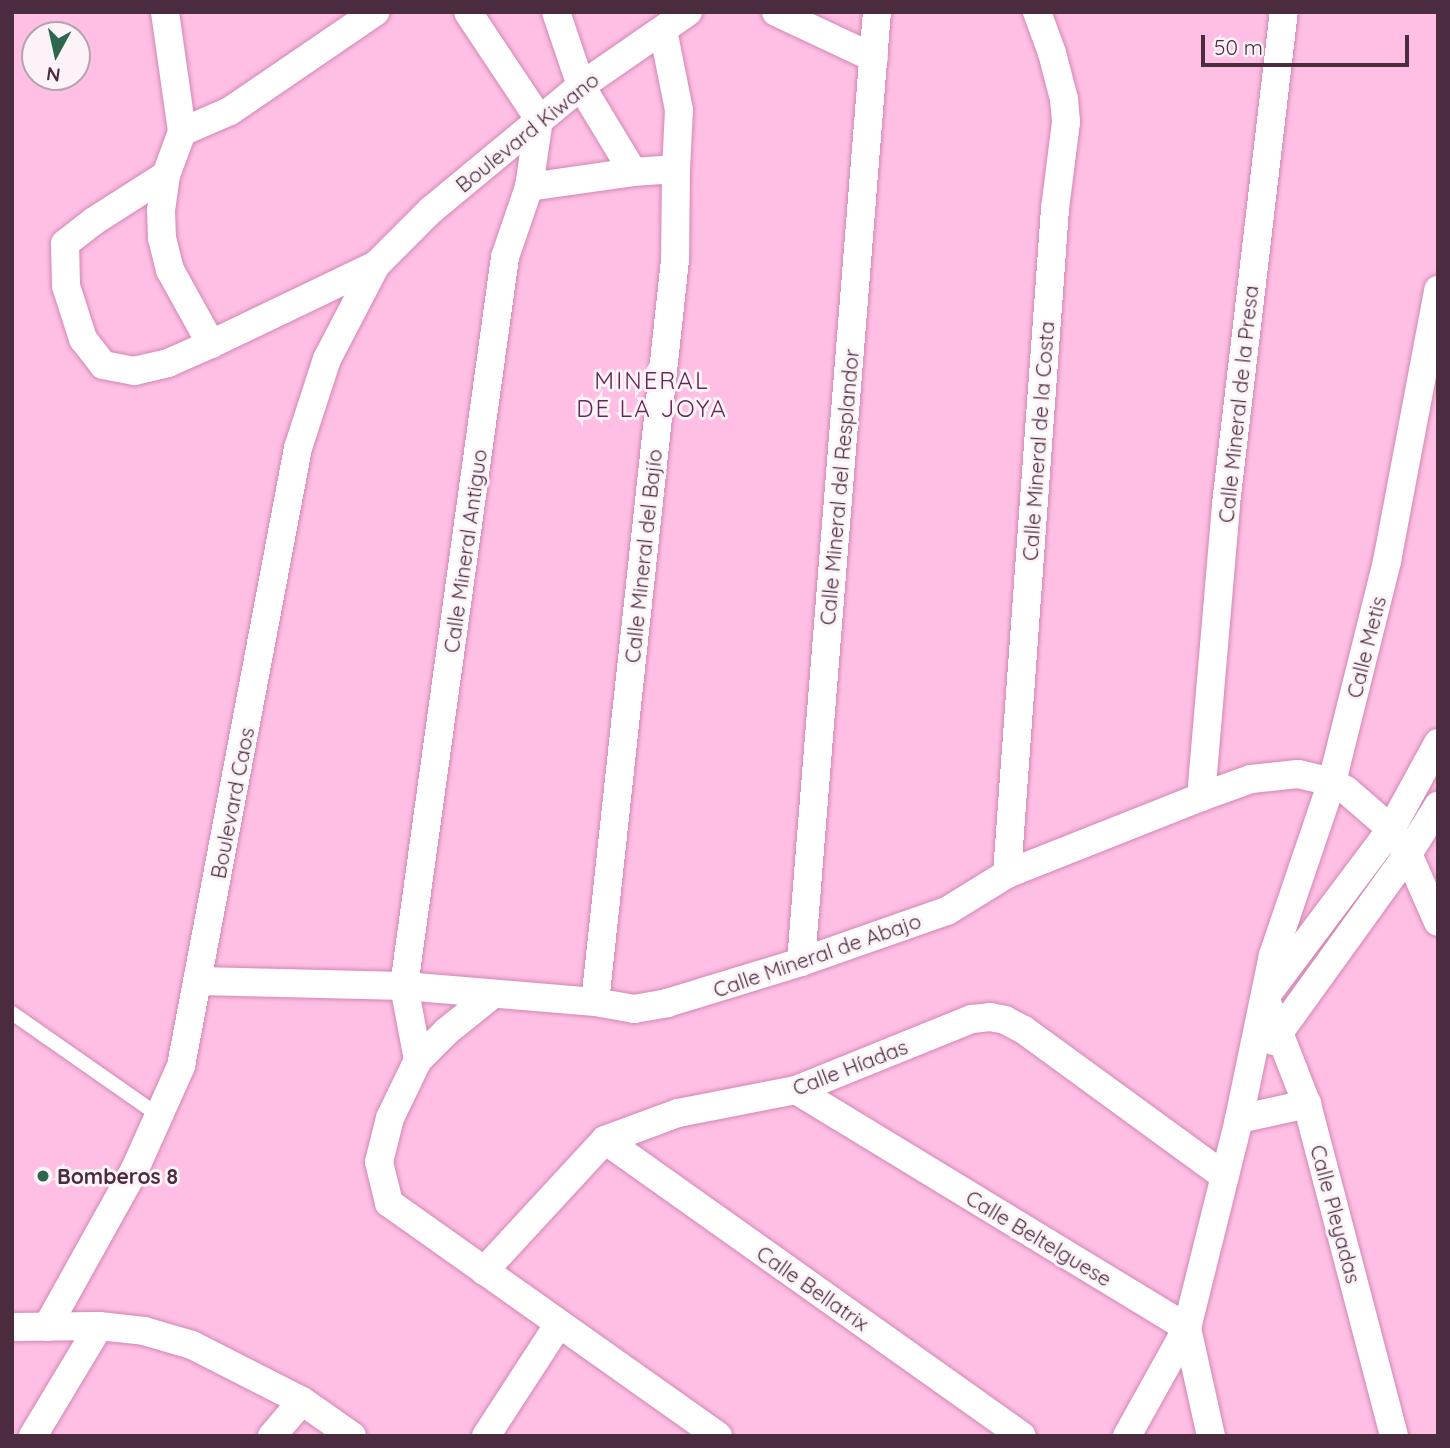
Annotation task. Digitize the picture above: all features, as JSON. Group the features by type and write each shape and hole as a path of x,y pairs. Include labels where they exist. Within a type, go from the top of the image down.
{"street":[{"path":"165,12 182,132 166,175 160,210 162,239 170,270 211,344"},
{"path":"182,132 230,111 375,12"},
{"path":"468,12 539,119"},
{"path":"556,12 581,86 634,172"},
{"name":"Boulevard Kiwano","path":"376,265 431,210 539,119 581,86 688,12"},
{"path":"776,12 874,58"},
{"name":"Calle Mineral del Resplandor","path":"801,962 877,12"},
{"name":"Calle Mineral de la Costa","path":"1007,874 1055,209 1066,122 1064,99 1052,53 1037,12"},
{"name":"Calle Mineral de la Presa","path":"1201,797 1232,449 1284,12"},
{"name":"Calle Mineral del Bajío","path":"595,1002 675,260 678,110 663,30"},
{"name":"Calle Mineral Antiguo","path":"418,1060 404,986 505,257 529,187 539,119"},
{"path":"529,187 634,172 676,169"},
{"path":"166,175 94,221 65,244 66,286 83,339 103,365 134,371 168,363 376,265"},
{"name":"Boulevard Caos","path":"47,1327 161,1117 181,1066 298,448 327,359 376,265"},
{"name":"Calle Metis","path":"1187,1328 1240,1119 1273,955 1332,782 1387,561 1433,341 1438,290"},
{"path":"1265,997 1391,829 1438,743"},
{"name":"Calle Mineral de Abajo","path":"199,981 404,986 595,1002 634,1009 667,1003 801,962 947,911 1007,874 1201,797 1251,779 1298,774 1332,782 1346,790 1391,829 1408,855 1438,922"},
{"path":"1249,1071 1408,855 1438,806"},
{"path":"492,994 447,1031 418,1060 390,1118 379,1163 388,1203 718,1436"},
{"name":"Calle Pleyadas","path":"1265,997 1281,1031 1307,1104 1394,1436"},
{"name":"Calle Híadas","path":"484,1271 605,1139 678,1113 796,1090 972,1019 998,1018 1024,1030 1224,1176"},
{"name":"Calle Beltelguese","path":"796,1090 1187,1328"},
{"path":"1240,1119 1307,1104"},
{"name":"Calle Bellatrix","path":"605,1139 1021,1436"},
{"path":"486,1436 558,1325"},
{"path":"33,1436 99,1326"},
{"path":"12,1327 99,1326 144,1331 192,1345 302,1401 352,1436"},
{"path":"1127,1436 1187,1328"},
{"path":"1187,1328 1212,1436"},
{"path":"272,1436 302,1401"}],"lane":[{"path":"12,1013 161,1117"}],"place":[{"name":"Bomberos 8","path":"43,1176"}],"district":[{"name":"MINERAL DE LA JOYA","path":"652,395"}]}
